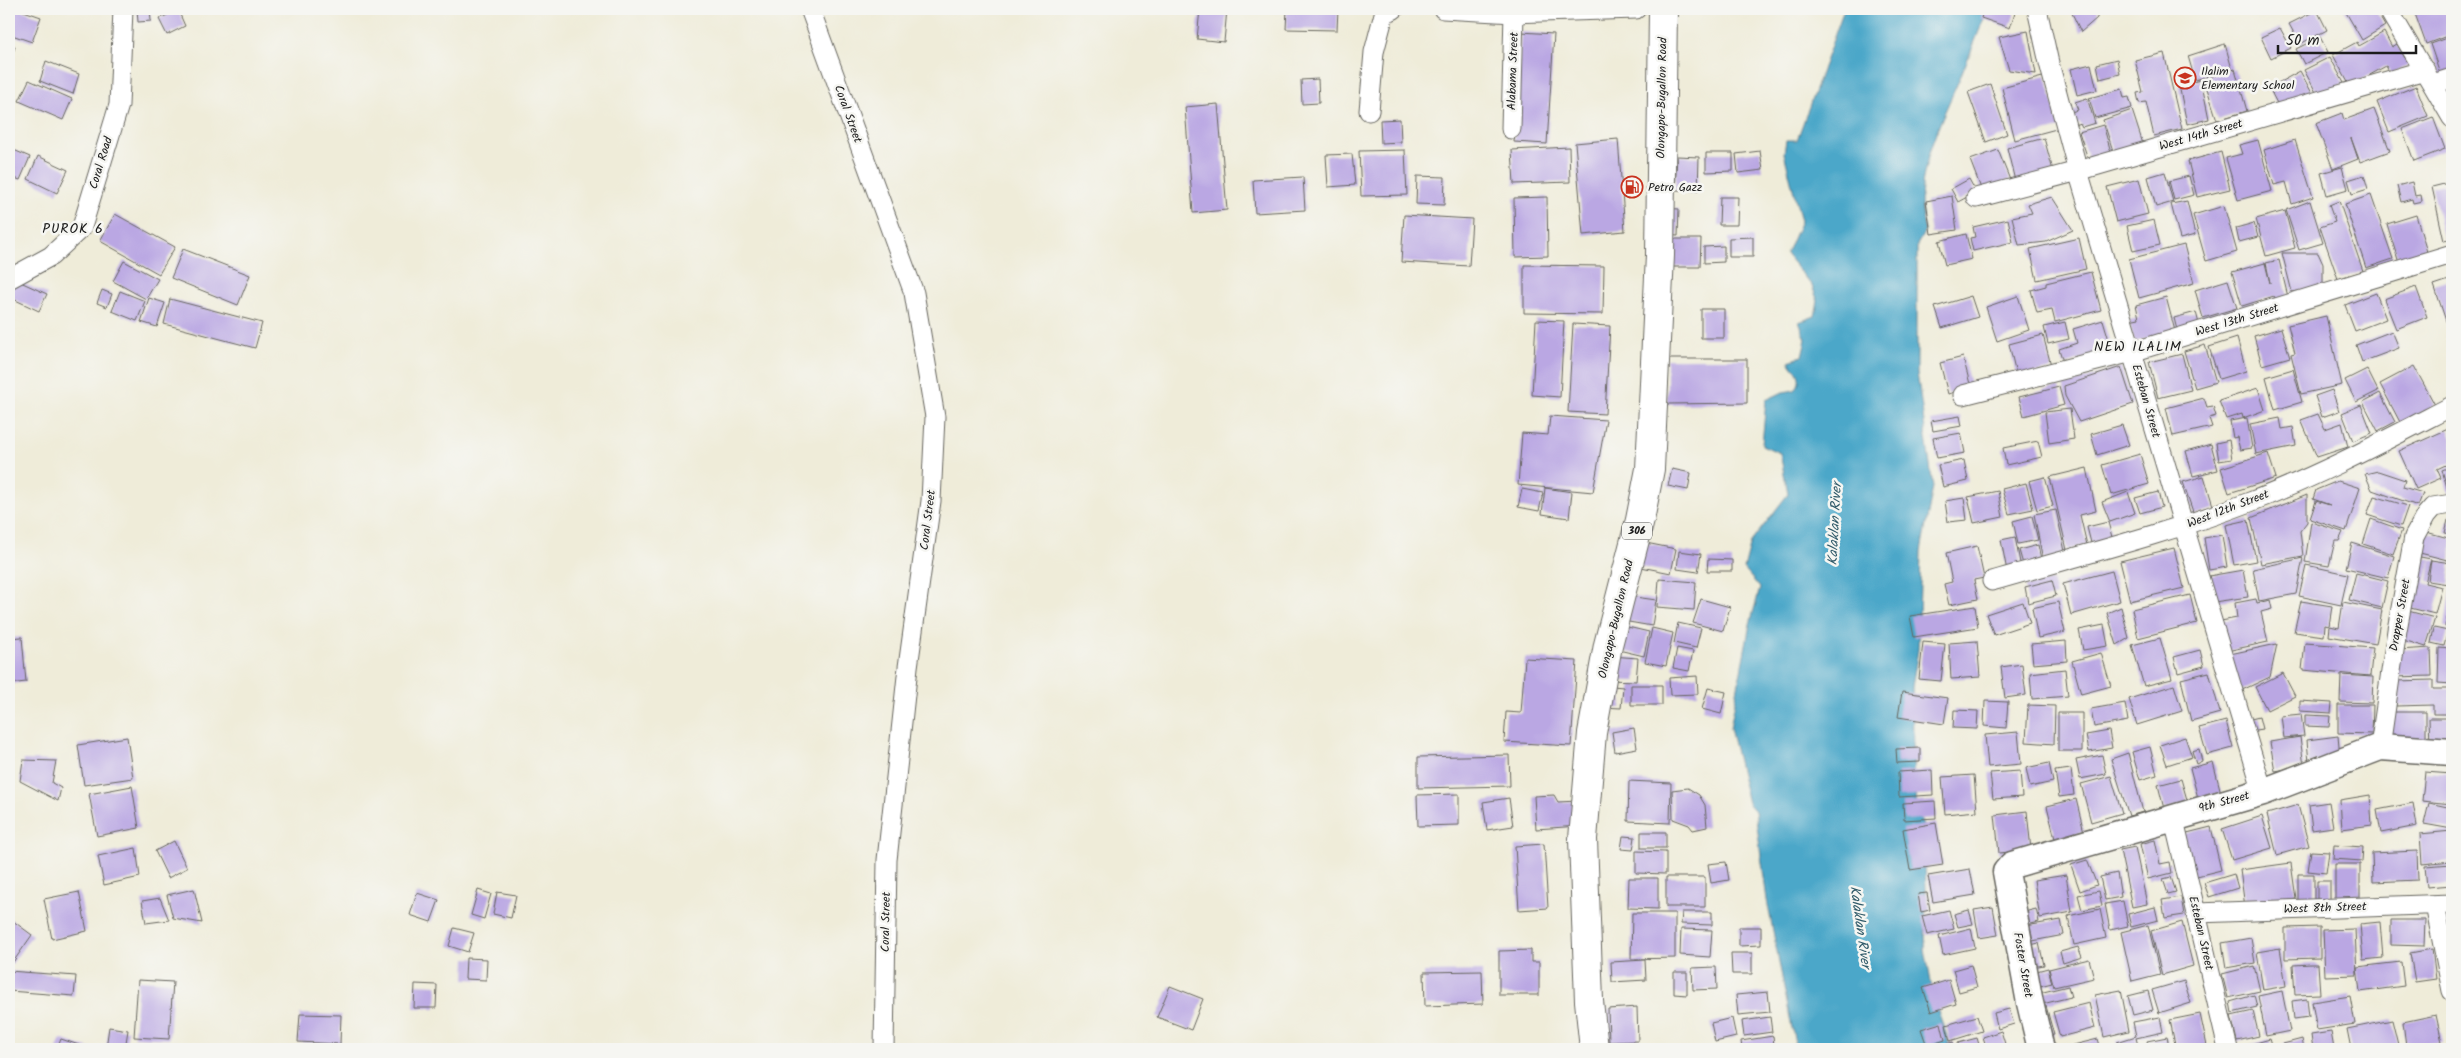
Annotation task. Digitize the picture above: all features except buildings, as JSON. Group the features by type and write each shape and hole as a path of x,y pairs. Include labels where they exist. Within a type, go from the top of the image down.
{"main road":[{"name":"Olongapo-Bugallon Road","path":"1594,1049 1589,1001 1583,838 1592,732 1605,664 1640,520 1650,469 1660,255 1663,9"}],"street":[{"name":"Coral Road","path":"9,279 51,256 82,227 119,105 123,9"},
{"name":"Coral Street","path":"810,9 914,293 935,417 931,501 908,667 887,860 884,1049"},
{"path":"1370,110 1374,52 1384,14 1394,9"},
{"path":"1443,9 1514,13 1636,9"},
{"name":"Esteban Street","path":"2037,9 2049,63 2078,171 2182,526 2263,792"},
{"path":"2388,9 2452,118"},
{"name":"Alabama Street","path":"1511,129 1514,13"},
{"name":"West 14th Street","path":"1976,198 2429,77 2452,78"},
{"name":"West 13th Street","path":"1963,395 2132,352 2452,254"},
{"name":"West 12th Street","path":"1992,581 2182,526 2251,502 2365,450 2452,406"},
{"name":"Drapper Street","path":"2380,747 2397,630 2414,537 2426,515 2433,507 2452,504"},
{"name":"9th Street","path":"2008,880 2008,868 2019,861 2263,792 2380,747 2452,752"},
{"name":"Esteban Street","path":"2173,816 2198,913 2228,1049"},
{"name":"Foster Street","path":"2008,880 2030,1003 2041,1049"},
{"path":"2444,904 2452,991"},
{"name":"West 8th Street","path":"2198,913 2444,904"}],"water":[{"name":"Kalaklan River","path":"1844,9 1988,9 1935,135 1929,154 1921,192 1925,231 1917,245 1917,373 1933,487 1921,552 1918,650 1912,687 1914,792 1924,831 1926,888 1925,949 1934,999 1951,1049 1796,1049 1767,900 1755,811 1748,803 1730,728 1750,624 1760,588 1744,569 1751,542 1788,494 1780,453 1762,445 1766,400 1783,392 1795,390 1798,386 1798,375 1789,361 1802,356 1806,339 1799,322 1815,316 1818,301 1812,286 1786,254 1801,221 1784,153 1786,140 1797,140"}],"place":[{"name":"Ilalim Elementary School","path":"2185,78"},
{"name":"Petro Gazz","path":"1632,187"}],"district":[{"name":"PUROK 6","path":"73,229"},
{"name":"NEW ILALIM","path":"2138,347"}]}
